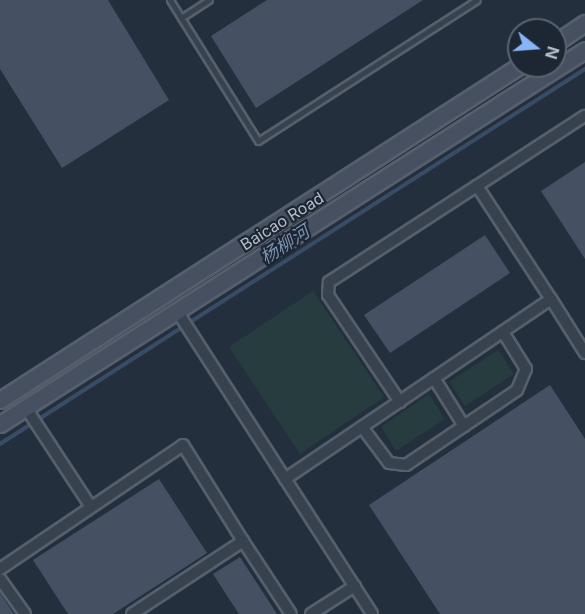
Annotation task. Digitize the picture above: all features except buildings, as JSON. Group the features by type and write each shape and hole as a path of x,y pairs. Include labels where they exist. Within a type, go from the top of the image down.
{"street":[{"path":"567,35 585,23"},
{"name":"Baicao Road","path":"0,424 32,417 183,320 585,50"},
{"name":"Baicao Road","path":"0,400 507,74"},
{"path":"400,402 328,295 329,282 585,116"},
{"path":"477,186 585,353"},
{"path":"285,479 550,299"},
{"path":"183,320 372,614"},
{"path":"362,428 389,463 405,465 518,390 526,369 503,332"},
{"path":"434,378 464,426"},
{"path":"32,417 91,507"},
{"path":"0,569 183,445 291,614"},
{"path":"132,614 243,541"},
{"path":"0,579 25,614"},
{"path":"311,614 354,586"}],"lane":[{"path":"170,0 258,141 477,0"},
{"path":"181,18 209,0"}],"green space":[{"path":"313,291 384,397 300,454 229,347"},
{"path":"498,350 514,374 465,406 449,382"},
{"path":"429,394 445,419 396,451 381,427"}],"waterway":[{"name":"杨柳河","path":"0,444 585,69"}]}
